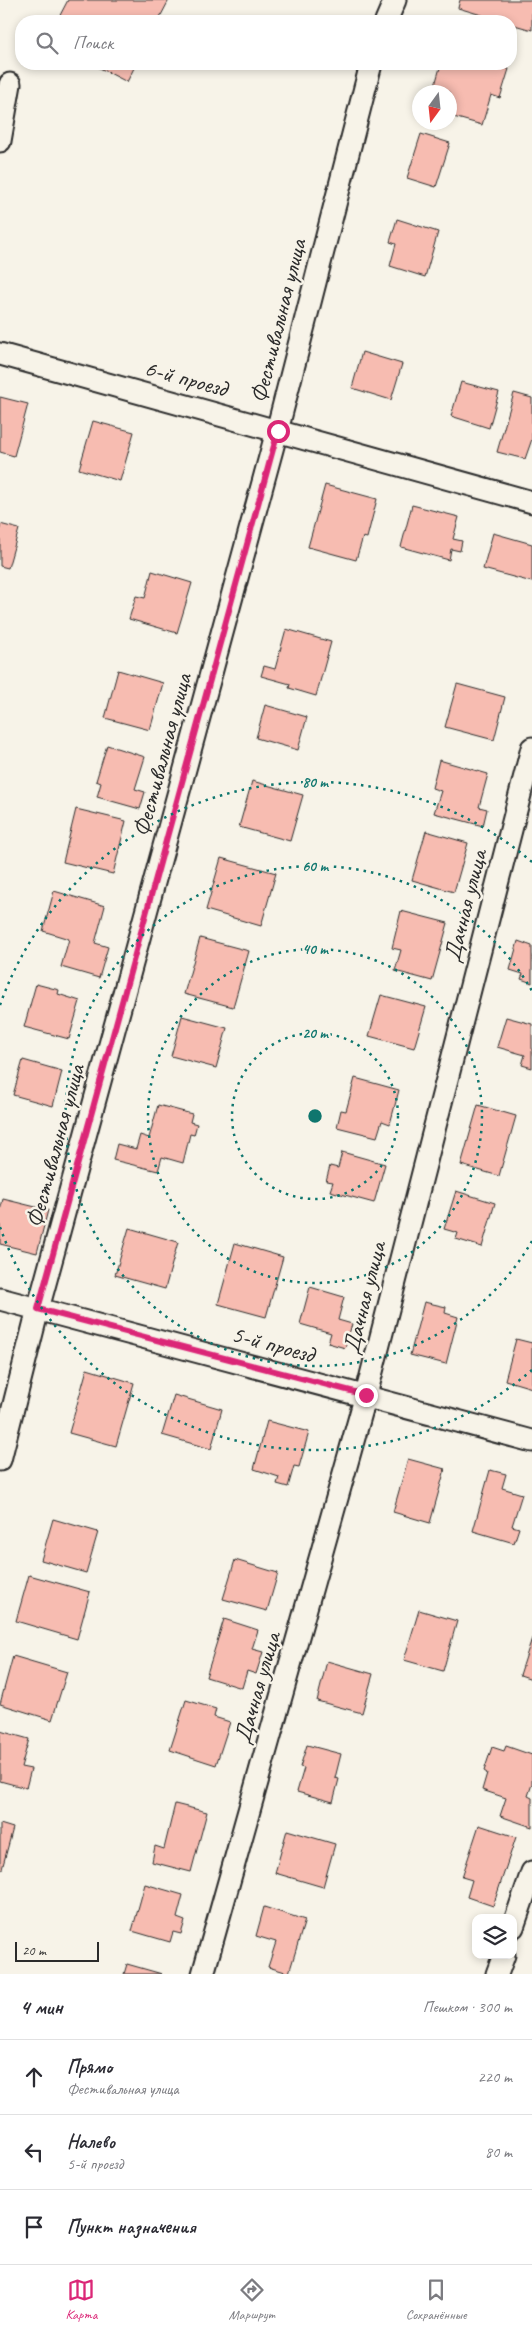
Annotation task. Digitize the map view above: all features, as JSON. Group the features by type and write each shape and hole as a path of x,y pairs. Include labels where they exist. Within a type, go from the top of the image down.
{"street":[{"path":"388,15 394,0"},
{"name":"Фестивальная улица","path":"0,1460 38,1309 278,431 369,70"},
{"path":"0,141 10,84"},
{"name":"6-й проезд","path":"0,354 532,502"},
{"name":"Дачная улица","path":"203,1974 366,1395 532,748"},
{"name":"5-й проезд","path":"0,1299 366,1395 532,1441"},
{"path":"517,1915 532,1872"},
{"path":"498,1974 503,1959"}],"building":[{"path":"68,0 169,0 161,15 60,15"},
{"path":"460,0 532,0 532,30 517,26 517,15 482,15 458,8"},
{"path":"104,70 133,70 127,82"},
{"path":"439,70 509,70 500,98 491,95 482,125 457,118 457,85 435,85"},
{"path":"421,134 450,143 436,187 407,178"},
{"path":"397,219 438,232 425,277 390,266 396,244 390,242"},
{"path":"362,352 402,364 391,400 352,388"},
{"path":"461,382 499,392 489,428 451,416"},
{"path":"514,393 532,398 532,439 525,459 497,452"},
{"path":"0,397 28,404 14,456 0,452"},
{"path":"93,421 134,432 120,481 79,469"},
{"path":"325,485 377,499 367,538 363,537 356,560 308,547"},
{"path":"412,505 459,517 453,539 462,541 460,551 451,549 449,560 401,547"},
{"path":"0,524 19,529 8,568 0,566"},
{"path":"493,533 532,544 532,582 483,569"},
{"path":"152,571 192,583 177,633 129,619 136,596 145,598"},
{"path":"286,629 331,642 316,696 289,688 290,684 261,676 264,666 275,669"},
{"path":"118,670 163,683 150,730 105,718"},
{"path":"457,684 505,697 494,740 445,727"},
{"path":"265,705 307,717 298,750 256,738"},
{"path":"107,745 145,757 135,789 145,792 140,809 97,797 101,783 96,781"},
{"path":"439,760 488,774 479,807 487,809 483,826 434,813 441,791 432,788"},
{"path":"252,781 303,795 290,841 239,827"},
{"path":"76,809 126,821 113,874 63,862"},
{"path":"426,831 468,843 454,892 412,880"},
{"path":"221,858 276,873 261,926 206,910"},
{"path":"54,891 105,906 95,943 108,947 99,978 61,967 69,939 43,931"},
{"path":"401,911 448,923 432,981 395,971 401,950 392,948"},
{"path":"200,938 249,951 233,1007 184,994"},
{"path":"518,941 532,946 532,983 521,979 523,974 510,970"},
{"path":"36,984 59,990 58,994 80,1001 69,1039 24,1027"},
{"path":"381,995 426,1007 414,1048 369,1036"},
{"path":"182,1016 227,1028 216,1068 171,1056"},
{"path":"506,1017 532,1024 532,1068 522,1065 525,1055 497,1047"},
{"path":"23,1060 62,1071 53,1106 13,1095"},
{"path":"355,1078 399,1090 390,1124 382,1121 377,1137 337,1127 341,1110 346,1111"},
{"path":"158,1105 192,1114 190,1122 197,1124 194,1135 190,1134 183,1163 162,1157 158,1171 113,1160 117,1144 136,1149 140,1135 149,1138"},
{"path":"478,1105 516,1116 499,1176 461,1165"},
{"path":"342,1152 385,1164 374,1203 330,1191 333,1182 326,1181 330,1166 338,1168"},
{"path":"456,1191 495,1203 482,1247 456,1239 458,1233 444,1229"},
{"path":"3,1199 48,1210 37,1253 0,1244 0,1211"},
{"path":"129,1228 178,1242 165,1289 115,1275"},
{"path":"235,1243 283,1257 266,1317 218,1304"},
{"path":"310,1287 344,1297 338,1320 352,1324 345,1348 328,1343 331,1333 300,1324"},
{"path":"424,1302 446,1307 445,1313 458,1317 446,1364 410,1355"},
{"path":"516,1339 532,1343 532,1388 505,1380"},
{"path":"87,1369 134,1383 116,1446 69,1433"},
{"path":"174,1395 222,1409 211,1449 162,1435"},
{"path":"267,1421 309,1432 299,1467 294,1466 288,1487 277,1484 279,1477 254,1469"},
{"path":"408,1459 445,1469 430,1523 393,1512"},
{"path":"490,1470 506,1474 502,1488 522,1494 512,1526 519,1528 514,1543 473,1531"},
{"path":"53,1519 98,1532 86,1573 41,1560"},
{"path":"235,1560 278,1573 267,1611 223,1599"},
{"path":"29,1575 90,1592 77,1639 16,1621"},
{"path":"419,1610 457,1621 443,1671 404,1660"},
{"path":"224,1619 258,1630 252,1649 263,1652 256,1674 247,1671 242,1688 206,1677"},
{"path":"532,1638 532,1679 520,1675"},
{"path":"13,1656 67,1672 52,1720 0,1704"},
{"path":"327,1661 373,1674 362,1713 317,1701"},
{"path":"186,1700 216,1709 214,1717 230,1722 216,1765 170,1750"},
{"path":"0,1731 29,1739 21,1767 31,1769 26,1788 0,1781"},
{"path":"307,1745 341,1754 335,1778 339,1779 333,1802 297,1792 304,1768 300,1767"},
{"path":"506,1746 532,1755 532,1784 528,1796 532,1798 532,1827 500,1816 506,1798 482,1790 487,1773 484,1771 492,1747 504,1751"},
{"path":"175,1804 207,1812 191,1872 152,1862 155,1846 164,1849"},
{"path":"0,1824 13,1828 2,1869 0,1868"},
{"path":"479,1825 516,1837 493,1906 467,1897 472,1880 462,1877"},
{"path":"287,1830 335,1844 323,1887 275,1873"},
{"path":"145,1884 183,1895 177,1918 185,1921 181,1934 173,1932 170,1942 132,1931"},
{"path":"264,1907 305,1920 289,1973 268,1967 276,1942 256,1936"},
{"path":"127,1964 162,1974 124,1974"}],"route":[{"path":"278,431 38,1309 366,1395"}]}
